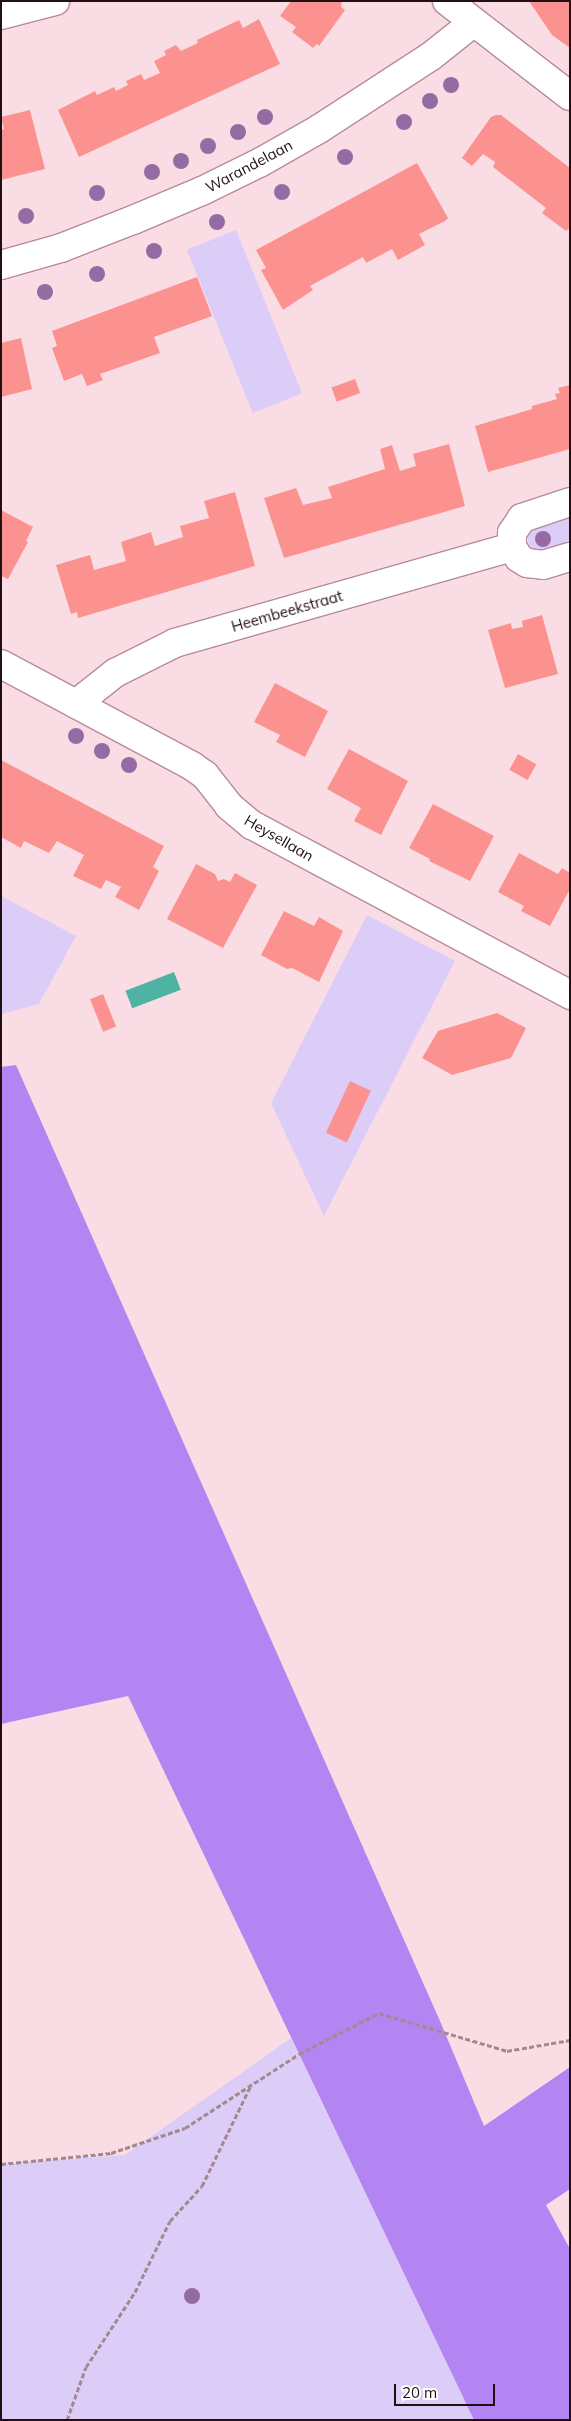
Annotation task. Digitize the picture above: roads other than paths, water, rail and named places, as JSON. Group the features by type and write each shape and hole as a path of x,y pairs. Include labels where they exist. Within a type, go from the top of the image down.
{"street":[{"path":"1,15 55,1"},
{"path":"447,1 570,96"},
{"name":"Warandelaan","path":"1,265 61,248 133,220 202,192 261,162 319,129 430,57 474,22"},
{"path":"570,502 522,518 512,533 512,547 519,558 535,566 570,557"},
{"name":"Heembeekstraat","path":"76,704 115,673 175,643 512,547"},
{"name":"Heysellaan","path":"1,664 192,766 204,775 229,806 252,825 570,994"}]}
